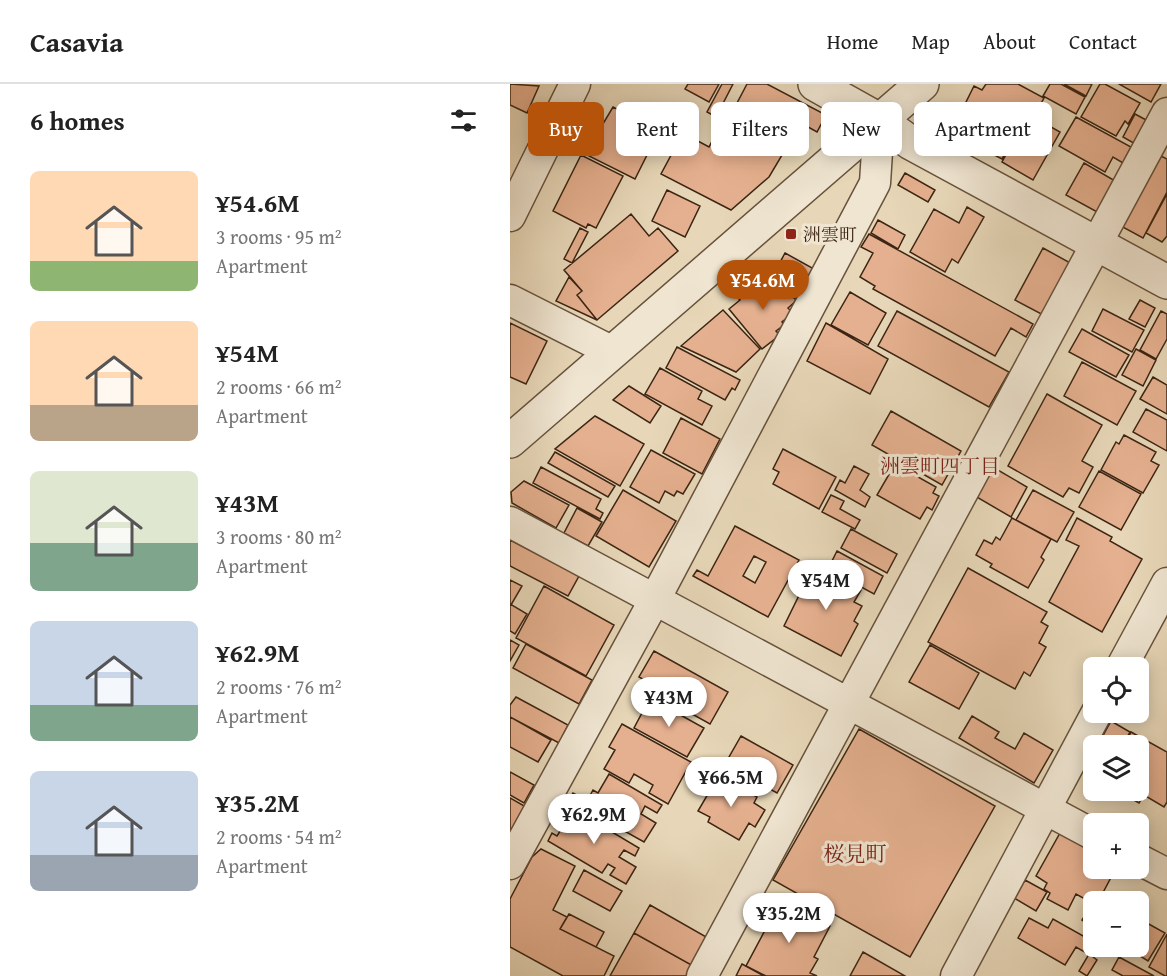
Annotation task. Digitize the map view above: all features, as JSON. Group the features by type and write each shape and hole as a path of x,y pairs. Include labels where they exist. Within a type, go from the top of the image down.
{"street":[{"path":"510,216 575,84"},
{"path":"815,84 847,102"},
{"path":"900,102 922,84"},
{"path":"702,976 1167,112"},
{"path":"902,137 1167,282"},
{"path":"510,441 838,156"},
{"path":"510,864 654,601 875,183 877,156"},
{"path":"510,300 613,352"},
{"path":"510,522 1083,829"},
{"path":"1128,657 1167,583"},
{"path":"956,976 1091,723"},
{"path":"1149,865 1167,874"}],"building":[{"path":"510,84 539,86 532,102 528,102 527,113 510,105"},
{"path":"688,84 719,84 709,102 685,89"},
{"path":"722,84 733,84 724,102 712,102"},
{"path":"747,84 767,84 801,102 738,102"},
{"path":"986,84 1018,84 1044,98 1042,102 966,102 974,86 982,90"},
{"path":"1050,84 1061,84 1085,97 1076,114 1043,96"},
{"path":"1064,84 1092,84 1086,96"},
{"path":"1100,84 1105,84 1140,103 1128,124 1125,121 1116,136 1081,117"},
{"path":"1119,84 1161,84 1151,102"},
{"path":"809,106 821,112 821,124 817,132 809,128"},
{"path":"613,107 616,109 616,156 646,156 635,179 589,156 604,156 604,122"},
{"path":"1135,114 1150,122 1137,145 1123,137"},
{"path":"1076,117 1131,147 1123,163 1113,157 1105,172 1059,146"},
{"path":"1052,128 1060,132 1052,146"},
{"path":"699,142 709,147 711,143 711,156 781,156 769,177 731,210 661,174 671,156 699,156"},
{"path":"1157,154 1167,159 1167,192 1143,238 1119,225"},
{"path":"580,156 623,176 596,228 588,224 586,228 553,211"},
{"path":"1005,156 1046,156 1033,180 1002,162"},
{"path":"1084,163 1117,182 1099,213 1066,195"},
{"path":"905,173 935,190 928,202 898,185"},
{"path":"667,190 700,206 685,237 652,221"},
{"path":"1167,194 1167,236 1162,242 1146,233"},
{"path":"967,207 984,217 958,263 952,259 945,272 910,252 934,209 959,223"},
{"path":"631,214 649,236 658,228 678,251 597,320 577,295 582,291 564,270"},
{"path":"878,220 905,235 898,249 871,233"},
{"path":"580,228 588,232 572,263 564,259"},
{"path":"869,234 1033,324 1026,337 1011,328 995,356 873,289 875,286 860,277 873,253 861,247"},
{"path":"1043,248 1074,265 1047,317 1015,300"},
{"path":"785,253 814,269 799,297 765,279 772,265 777,268"},
{"path":"569,277 582,291 577,295 597,320 556,301"},
{"path":"761,277 797,300 788,308 793,313 782,322 784,325 776,331 780,335 762,349 729,309 740,300 737,297"},
{"path":"850,292 886,313 868,345 831,325"},
{"path":"1140,300 1155,308 1145,327 1129,319"},
{"path":"1103,309 1144,330 1132,352 1092,331"},
{"path":"723,310 760,349 736,372 681,346"},
{"path":"897,311 1009,372 989,407 878,346"},
{"path":"1161,311 1167,314 1167,339 1156,359 1140,350"},
{"path":"510,323 547,341 526,384 510,377"},
{"path":"826,323 888,359 870,394 807,361"},
{"path":"1082,329 1129,355 1116,377 1069,352"},
{"path":"677,347 740,380 735,390 732,388 725,400 666,368"},
{"path":"1136,349 1156,360 1143,386 1122,375"},
{"path":"1082,362 1136,391 1117,425 1064,396"},
{"path":"660,368 702,391 698,399 712,406 702,425 645,394"},
{"path":"1153,377 1167,385 1167,414 1140,399"},
{"path":"629,386 661,406 650,423 613,400"},
{"path":"1047,394 1102,425 1082,461 1093,467 1079,493 1069,488 1063,497 1008,466"},
{"path":"1146,409 1167,420 1167,451 1133,432"},
{"path":"891,411 961,451 942,485 872,445"},
{"path":"595,416 644,444 620,486 555,449"},
{"path":"681,418 720,439 702,474 663,453"},
{"path":"1124,435 1156,452 1151,461 1159,465 1143,493 1101,470 1116,442 1119,444"},
{"path":"783,449 836,477 819,509 773,484 779,472 773,469"},
{"path":"651,450 695,474 683,494 677,491 674,496 665,491 659,503 630,487"},
{"path":"555,452 615,486 608,497 548,463"},
{"path":"895,464 936,487 933,493 939,496 932,510 927,507 920,519 877,495"},
{"path":"854,466 869,474 860,490 870,497 865,507 835,490 840,480 845,483"},
{"path":"991,466 1027,487 1011,517 975,496"},
{"path":"541,467 601,499 596,509 603,513 600,519 533,483"},
{"path":"1099,471 1141,494 1121,530 1079,507"},
{"path":"524,481 569,505 556,528 512,503 511,492"},
{"path":"623,490 676,521 649,567 596,536"},
{"path":"1033,490 1074,512 1057,542 1016,520"},
{"path":"831,495 844,501 840,509 860,520 855,529 822,512"},
{"path":"577,508 602,522 588,546 564,533"},
{"path":"1012,518 1051,539 1041,557 1044,560 1028,588 990,567 992,564 976,555 984,540 992,544 996,537 1000,540"},
{"path":"1077,518 1112,537 1110,541 1142,559 1102,632 1049,602 1079,546 1066,540"},
{"path":"735,526 799,560 768,617 693,576 697,570 708,576","holes":["754,556 766,562 755,583 743,576"]},
{"path":"851,529 897,554 887,573 841,548"},
{"path":"510,540 579,576 568,596 510,566"},
{"path":"837,551 883,576 874,594 828,569"},
{"path":"819,567 861,590 854,602 862,606 854,621 858,624 841,656 784,626 812,569 816,571"},
{"path":"968,568 1047,612 1041,622 1048,626 1039,643 1046,647 1030,676 1024,672 1015,689 928,642"},
{"path":"510,580 522,586 511,605 510,604"},
{"path":"544,586 614,625 586,676 516,638"},
{"path":"510,604 527,614 515,634 510,631"},
{"path":"510,640 519,645 510,661"},
{"path":"526,644 592,680 579,704 513,668"},
{"path":"930,645 979,673 959,709 909,682"},
{"path":"654,651 728,692 710,724 674,704 677,699 639,677"},
{"path":"516,697 568,725 559,743 510,717 510,705"},
{"path":"650,698 704,728 687,757 634,728"},
{"path":"972,716 999,732 995,738 1015,749 1024,733 1053,750 1034,783 959,738"},
{"path":"510,717 551,740 538,762 510,747"},
{"path":"1110,723 1114,723 1130,732 1128,735 1103,735"},
{"path":"622,724 691,762 668,804 649,793 653,785 634,774 629,783 604,769 615,750 609,747"},
{"path":"859,729 995,806 910,957 773,880"},
{"path":"741,736 793,765 777,793 725,764"},
{"path":"1149,742 1167,752 1167,802 1164,807 1149,798"},
{"path":"510,772 534,785 524,803 510,795"},
{"path":"609,774 662,805 657,813 645,806 641,814 656,823 644,842 569,800 573,793 587,801 593,790 598,793"},
{"path":"719,775 757,797 754,803 765,810 755,827 749,823 739,840 708,822 710,817 698,811"},
{"path":"510,798 526,807 510,836"},
{"path":"565,804 639,848 635,856 624,850 619,857 636,867 626,884 610,875 615,868 608,864 602,873 548,841 552,833 557,836 569,817 560,811"},
{"path":"1060,833 1083,845 1083,879 1110,879 1104,891 1083,891 1083,898 1076,894 1068,910 1047,899 1050,893 1044,889 1047,883 1036,876"},
{"path":"541,849 575,866 553,910 567,917 560,929 614,956 604,976 563,976 510,947 510,899 532,857"},
{"path":"584,870 622,891 610,911 573,891"},
{"path":"1025,880 1047,892 1036,911 1014,898"},
{"path":"781,900 830,926 814,957 818,959 810,973 817,976 766,976 746,966"},
{"path":"650,905 708,938 693,966 634,933"},
{"path":"569,914 604,932 596,947 560,929"},
{"path":"1029,918 1048,928 1053,919 1083,936 1083,951 1076,947 1065,965 1018,938"},
{"path":"1149,924 1165,933 1148,961 1142,957 1149,957"},
{"path":"634,933 695,967 690,976 610,976"},
{"path":"1167,934 1167,976 1165,976 1149,967"},
{"path":"863,952 905,976 850,976"},
{"path":"1087,957 1097,960 1087,976 1079,971"},
{"path":"1119,957 1154,976 1123,976 1112,970"},
{"path":"742,964 764,976 736,976"}],"place":[{"name":"洲雲町","path":"791,234"}],"district":[{"name":"洲雲町四丁目","path":"940,465"},
{"name":"桜見町","path":"855,853"}]}
